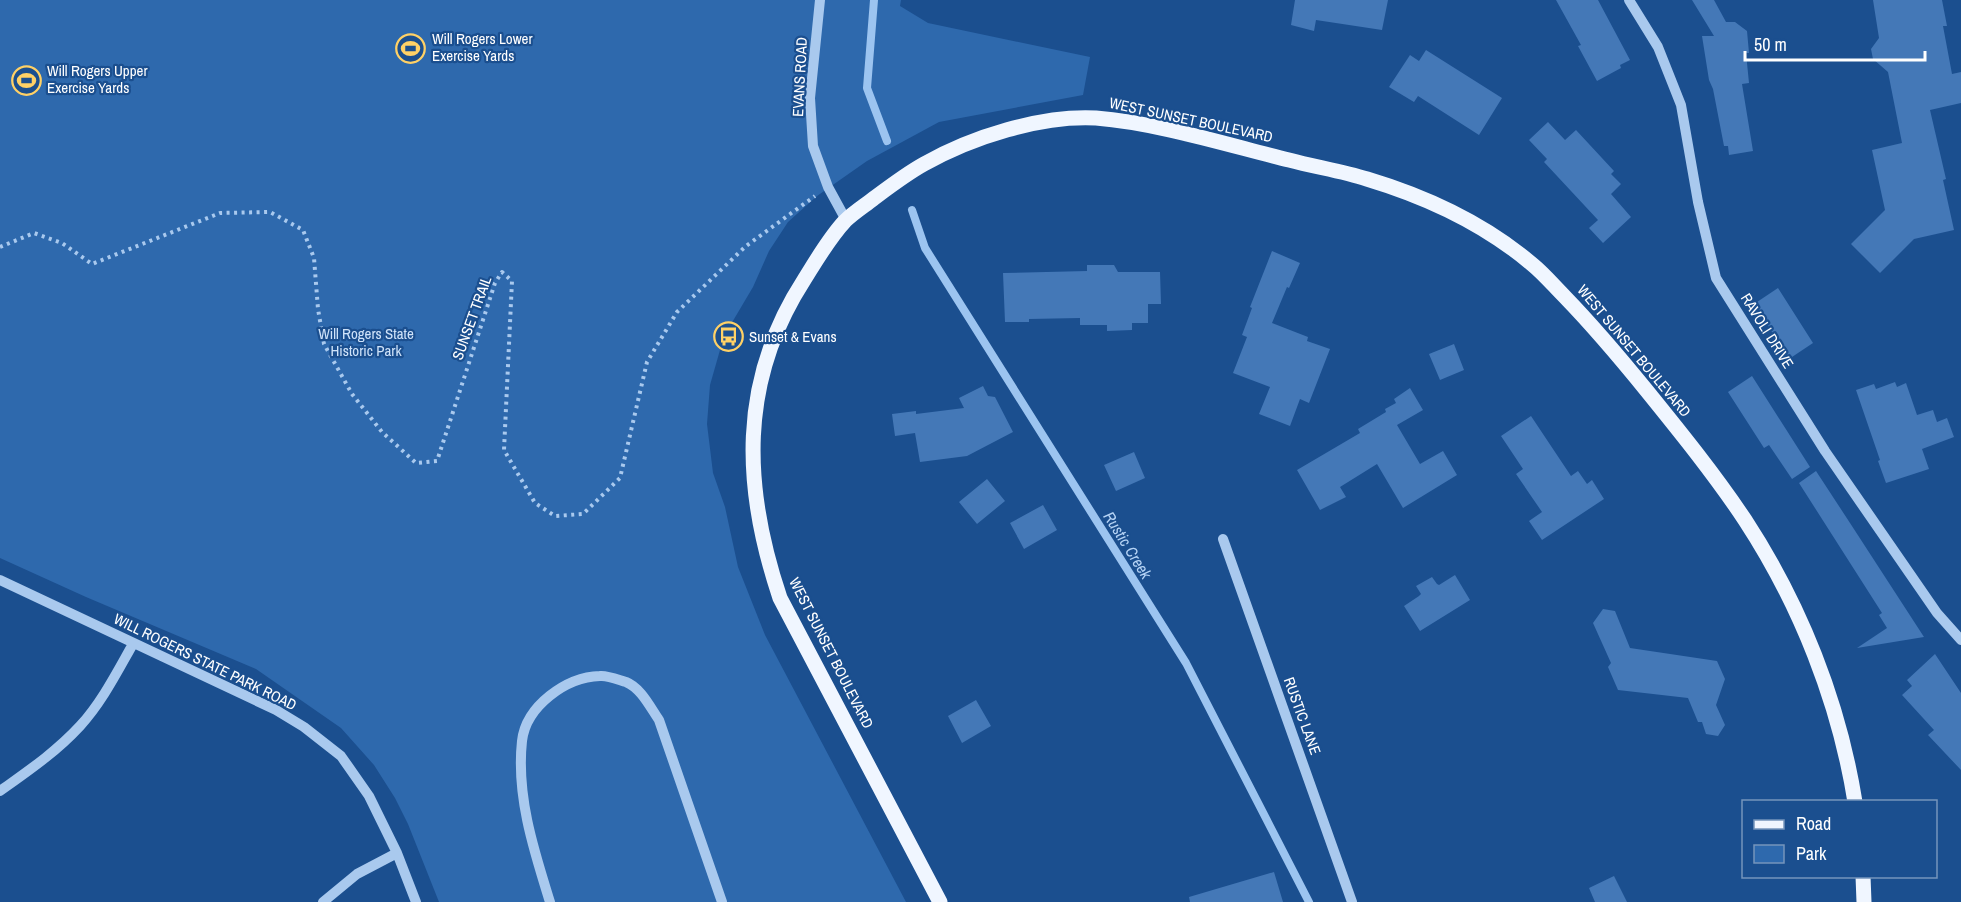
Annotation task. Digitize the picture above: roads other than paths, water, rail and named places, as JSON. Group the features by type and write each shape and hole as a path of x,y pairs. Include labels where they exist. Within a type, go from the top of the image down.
{"main road":[{"name":"WEST SUNSET BOULEVARD","path":"940,902 780,598 766,557 755,499 753,420 760,382 774,337 791,299 846,220 924,164 956,149 1036,123 1065,119 1095,118 1140,125 1367,178 1449,209 1492,235 1535,266 1618,355 1704,462 1746,521 1785,590 1818,661 1849,763 1855,800"},
{"path":"1863,878 1864,902"}],"street":[{"name":"EVANS ROAD","path":"820,0 810,99 813,146 828,187 846,220"},
{"name":"RAVOLI DRIVE","path":"1629,0 1658,47 1681,105 1698,202 1716,278 1825,451 1936,613 1961,640"},
{"name":"RUSTIC LANE","path":"1223,539 1352,902"},
{"name":"WILL ROGERS STATE PARK ROAD","path":"0,580 276,710 304,727 341,756 369,796 397,853 416,902"},
{"path":"0,791 47,758 81,725 103,696 133,644"},
{"path":"550,902 528,833 521,763 522,738 536,708 567,683 601,675 628,683 644,698 659,720 722,902"},
{"path":"322,902 357,874 397,853"}],"waterway":[{"name":"Rustic Creek","path":"874,0 867,88 887,141"},
{"name":"Rustic Creek","path":"912,210 925,248 1186,663 1309,902"}],"place":[{"name":"Will Rogers Lower Exercise Yards","path":"411,48"},
{"name":"Will Rogers Upper Exercise Yards","path":"26,80"},
{"name":"Sunset & Evans","path":"728,337"}],"park label":[{"name":"Will Rogers State Historic Park","path":"366,342"}]}
